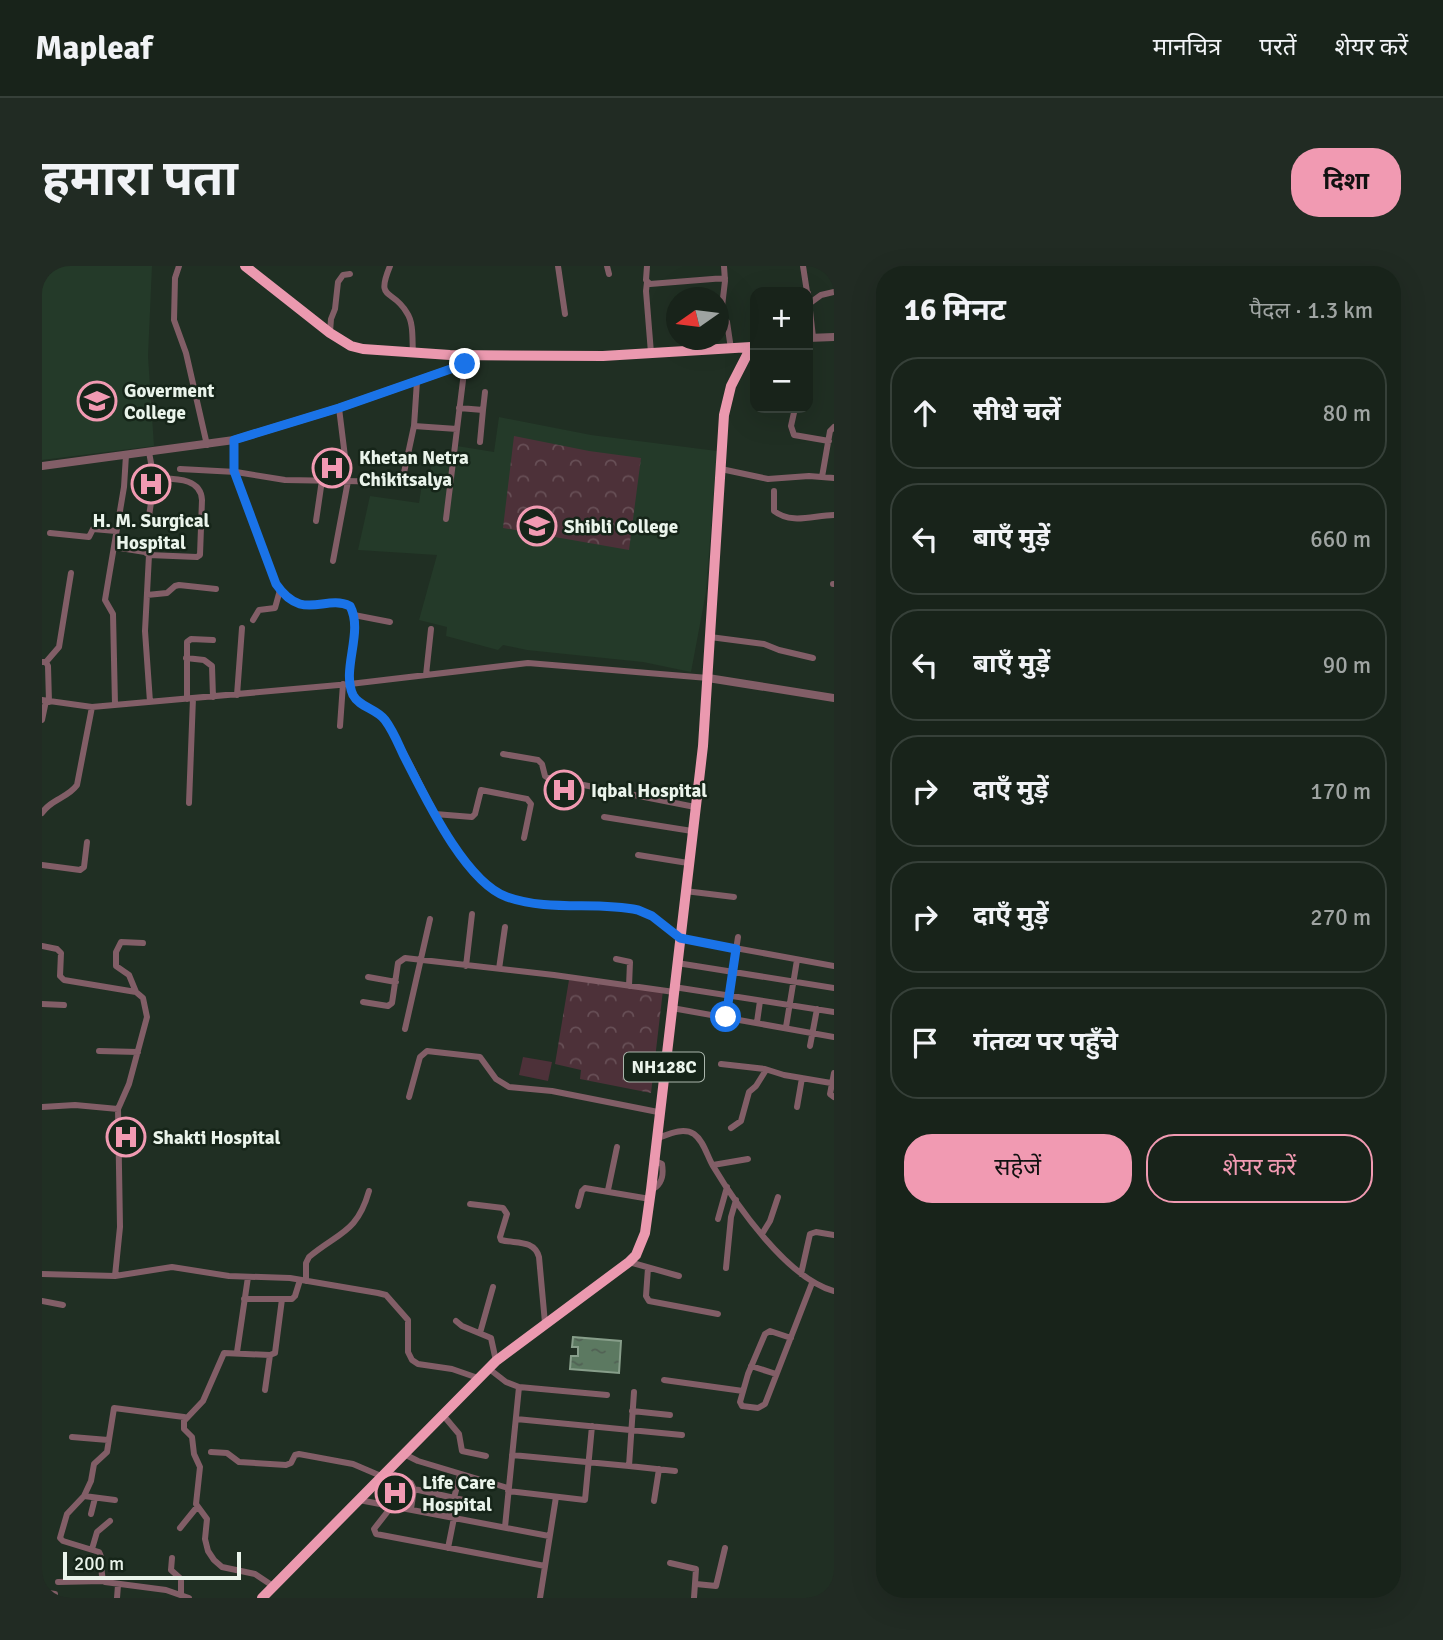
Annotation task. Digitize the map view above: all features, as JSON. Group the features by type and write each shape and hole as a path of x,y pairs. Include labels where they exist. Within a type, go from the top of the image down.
{"highway":[{"name":"NH128C","path":"245,266 330,334 351,346 363,349 474,355 652,354 750,347"},
{"name":"NH128C","path":"254,266 290,295 302,311"},
{"path":"732,349 737,373"},
{"name":"NH128C","path":"262,1598 272,1592 492,1364 629,1262 641,1246 650,1194 672,1008 708,678 726,400 737,373 751,350"}],"street":[{"path":"178,266 175,278 174,320 186,353 207,445"},
{"path":"390,266 384,278 385,289 409,315 413,353"},
{"path":"558,266 565,314"},
{"path":"647,266 646,288 652,354"},
{"path":"724,266 721,315 727,322 732,349"},
{"path":"803,266 807,287"},
{"path":"330,334 338,282 343,275 350,274"},
{"path":"647,282 661,285 725,278"},
{"path":"813,301 821,295 834,292"},
{"path":"813,337 834,337"},
{"path":"42,466 234,440 339,408 465,364 474,355"},
{"path":"446,519 465,364"},
{"path":"402,482 414,426 417,381"},
{"path":"480,442 485,392"},
{"path":"333,561 348,481 339,408"},
{"path":"459,408 483,410"},
{"path":"794,413 791,426 793,435 829,441"},
{"path":"414,426 457,429"},
{"path":"822,477 831,429 834,427"},
{"path":"234,440 236,472 270,570 280,590 293,601 307,606 346,604 354,615 340,726"},
{"path":"149,452 155,476 149,516"},
{"path":"115,705 113,614 105,600 124,487 126,455"},
{"path":"180,469 236,472 285,480 412,484"},
{"path":"721,469 768,479 834,478"},
{"path":"114,547 145,551 149,555 197,557 201,552 200,488 178,479 155,476"},
{"path":"316,521 322,481"},
{"path":"774,491 776,514 803,520 834,515"},
{"path":"50,533 89,537 93,529 116,531"},
{"path":"149,555 145,631 150,702"},
{"path":"42,720 46,701 44,662 59,646 71,573"},
{"path":"147,595 167,593 179,585 216,589"},
{"path":"253,620 259,610 275,608 280,590"},
{"path":"354,615 390,622"},
{"path":"237,695 242,628"},
{"path":"426,675 431,629"},
{"path":"709,637 764,644 813,658"},
{"path":"189,803 190,699 186,657 188,640 213,640"},
{"path":"186,657 204,660 212,666 213,697"},
{"path":"46,701 92,707 347,684 528,663 708,678 834,698"},
{"path":"347,684 357,701 376,711 385,720 435,814 471,870 499,894 543,904 638,910 652,916 680,938 834,966"},
{"path":"42,813 49,804 71,792 77,785 92,707"},
{"path":"503,754 538,760 548,778 695,807"},
{"path":"435,814 472,817 481,790 527,799 531,804 524,838"},
{"path":"604,817 692,831"},
{"path":"42,865 80,870 83,867 87,842"},
{"path":"638,855 688,863"},
{"path":"685,891 734,897"},
{"path":"466,966 472,914"},
{"path":"405,1029 430,919"},
{"path":"499,969 505,927"},
{"path":"724,1028 738,937"},
{"path":"115,1276 120,1227 118,1108 147,1017 143,999 136,992 129,975 116,966 116,952 121,942 143,943"},
{"path":"42,946 57,949 61,953 60,976 64,980 136,992"},
{"path":"363,1002 390,1005 400,960 405,958 834,1012"},
{"path":"616,959 630,962 629,986"},
{"path":"786,1027 797,960"},
{"path":"677,963 834,988"},
{"path":"368,977 396,982"},
{"path":"757,1022 761,1001"},
{"path":"42,1004 64,1005"},
{"path":"672,1008 834,1037"},
{"path":"810,1046 817,1009"},
{"path":"99,1051 138,1052"},
{"path":"409,1097 420,1056 427,1051 475,1055 484,1060 496,1079 509,1087 552,1091 658,1112"},
{"path":"721,1064 831,1083"},
{"path":"731,1128 741,1121 749,1092 766,1070"},
{"path":"834,1073 830,1092 834,1097"},
{"path":"797,1107 802,1078"},
{"path":"42,1107 75,1105 118,1108"},
{"path":"656,1138 683,1131 693,1133 727,1187 779,1254 812,1283 834,1291"},
{"path":"608,1190 617,1147"},
{"path":"713,1165 748,1159"},
{"path":"578,1206 583,1189 590,1187 650,1194"},
{"path":"718,1219 727,1187"},
{"path":"244,1299 294,1298 303,1281 307,1259 353,1226 369,1191"},
{"path":"762,1234 778,1198"},
{"path":"726,1268 731,1217 736,1199"},
{"path":"470,1204 503,1208 506,1214 501,1240 536,1248 545,1323"},
{"path":"801,1274 810,1234 816,1232 834,1235"},
{"path":"629,1262 679,1276"},
{"path":"42,1274 115,1276 172,1267 303,1281 386,1296 408,1320 408,1352 412,1360 418,1364 452,1369 478,1378"},
{"path":"649,1268 646,1296 649,1301 718,1314"},
{"path":"237,1352 248,1277"},
{"path":"791,1338 766,1332 751,1366 740,1402 742,1406 761,1407 791,1338 812,1283"},
{"path":"480,1333 493,1287"},
{"path":"265,1390 270,1355 276,1350 282,1299"},
{"path":"42,1301 63,1305"},
{"path":"456,1321 491,1338 492,1364 506,1382 519,1387 607,1395"},
{"path":"270,1355 237,1352 223,1355 203,1401 185,1420 184,1429 192,1437 194,1454 200,1467 195,1500 207,1516 205,1539 208,1550 222,1567 255,1574 272,1592"},
{"path":"751,1366 776,1374"},
{"path":"664,1380 743,1391"},
{"path":"505,1527 519,1387"},
{"path":"629,1466 634,1392"},
{"path":"103,1581 102,1557 99,1552 60,1538 66,1514 84,1496 94,1464 105,1455 112,1412 116,1408 181,1416 185,1420"},
{"path":"632,1411 670,1415"},
{"path":"443,1415 460,1436 462,1451 486,1456"},
{"path":"516,1419 682,1435"},
{"path":"404,1453 418,1461 508,1489 585,1500 592,1426"},
{"path":"72,1437 108,1440"},
{"path":"211,1451 227,1453 239,1462 286,1465 299,1454 353,1464 411,1483 414,1489 411,1509"},
{"path":"512,1455 675,1471"},
{"path":"654,1501 659,1469"},
{"path":"448,1548 454,1498 460,1475"},
{"path":"414,1489 477,1503"},
{"path":"84,1496 115,1500"},
{"path":"540,1598 556,1497"},
{"path":"91,1514 95,1498"},
{"path":"359,1500 549,1536"},
{"path":"392,1506 374,1529 376,1534 545,1566"},
{"path":"180,1528 198,1507"},
{"path":"92,1549 96,1532 110,1521"},
{"path":"696,1584 716,1586 725,1548"},
{"path":"172,1558 171,1570 181,1578 181,1594"},
{"path":"670,1563 696,1569 694,1598"},
{"path":"58,1582 103,1581 166,1594 181,1594 189,1598"},
{"path":"117,1598 118,1585"},
{"path":"42,1592 55,1594"}],"shaded area":[{"name":"Goverment College","path":"42,266 152,266 148,356 154,446 42,460"},
{"name":"Shibli College","path":"499,417 591,435 717,451 706,592 691,672 643,662 503,645 498,650 446,636 447,627 419,620 437,555 358,550 370,496 419,503 422,484 429,485 433,452 450,455 457,446 494,452"}],"green space":[{"path":"514,436 641,458 629,550 503,528"},
{"path":"569,980 663,990 651,1093 580,1079 581,1070 555,1064"},
{"path":"523,1057 552,1062 548,1081 519,1075"}],"water":[{"path":"573,1337 621,1341 619,1373 570,1369 571,1356 578,1356 578,1347 572,1347"}],"place":[{"name":"Goverment College","path":"97,401"},
{"name":"Khetan Netra Chikitsalya","path":"332,468"},
{"name":"H. M. Surgical Hospital","path":"151,484"},
{"name":"Shibli College","path":"537,526"},
{"name":"Iqbal Hospital","path":"564,790"},
{"name":"Shakti Hospital","path":"126,1137"},
{"name":"Life Care Hospital","path":"395,1493"}],"route":[{"path":"465,364 339,408 234,440 234,471 276,584 285,596 302,605 343,603 350,606 355,621 350,684 354,697 385,720 435,814 461,856 481,881 493,891 518,900 638,910 652,916 680,938 736,949 726,1017"}]}
